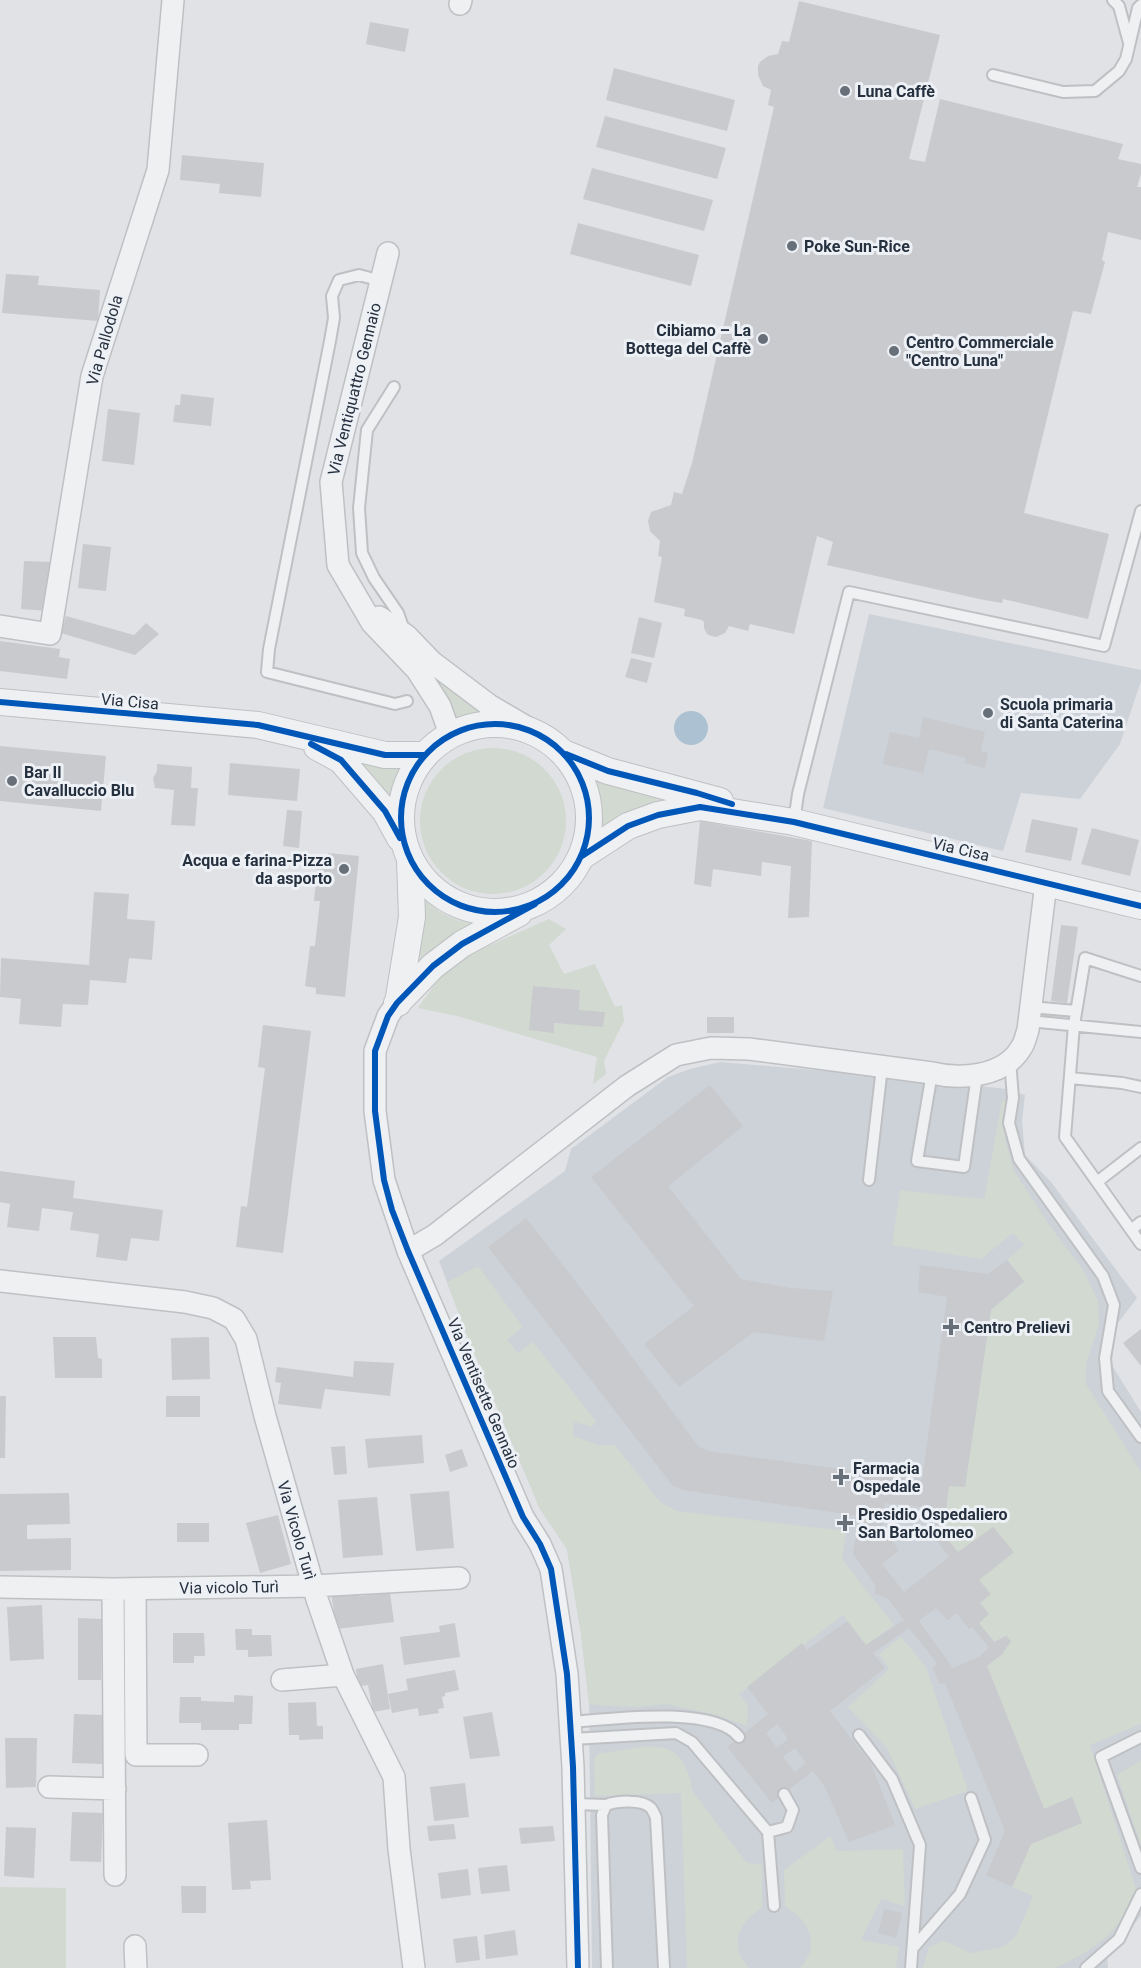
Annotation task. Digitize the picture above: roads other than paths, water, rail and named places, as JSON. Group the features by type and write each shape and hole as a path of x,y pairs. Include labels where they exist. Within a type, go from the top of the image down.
{"street":[{"name":"Via Pallodola","path":"0,626 50,634 92,376 158,170 173,0"},
{"name":"Via Ventiquattro Gennaio","path":"388,253 331,482 338,565 372,623 417,669 440,706 450,734"},
{"name":"Via Ventiquattro Gennaio","path":"354,595 375,614 406,636 432,662 479,698 530,729"},
{"name":"Via Cisa","path":"0,702 258,725 385,755 424,754"},
{"path":"503,723 530,729 549,740 566,754 581,777 589,802 589,830 582,856 570,875 554,892 535,904 507,912 478,911 450,902 427,885 408,855 401,833 400,804 409,776 424,754 450,734 476,724 503,723"},
{"name":"Via Cisa","path":"258,725 313,745 341,760 385,812 408,855"},
{"name":"Via Cisa","path":"566,754 608,771 698,793 784,820 1141,906"},
{"name":"Via Cisa","path":"582,856 628,826 658,815 700,807 784,820"},
{"name":"Via Ventisette Gennaio","path":"398,1003 412,916 408,855"},
{"path":"408,1251 435,1235 627,1086 676,1055 711,1048 749,1049 932,1073 947,1077 977,1075 1005,1065 1021,1048 1028,1030 1046,883"},
{"name":"Via Ventisette Gennaio","path":"535,904 462,944 433,966 398,1003 388,1016 375,1051 375,1111 384,1180 392,1210 523,1517 540,1544 551,1569 567,1674 571,1731 578,1968"},
{"name":"Via Vicolo Turì","path":"0,1281 185,1302 213,1308 234,1319 246,1339 265,1416 313,1586 343,1675 394,1777 399,1849 414,1968"},
{"name":"Via vicolo Turì","path":"0,1587 135,1589 313,1586 459,1578"},
{"path":"113,1589 115,1875"},
{"path":"135,1589 136,1755 197,1755"},
{"path":"282,1680 343,1675"},
{"path":"49,1787 115,1789"},
{"path":"135,1946 135,1968"}],"lane":[{"path":"1113,0 1119,6 1129,44"},
{"path":"993,75 1063,92 1095,91 1119,71 1126,58 1138,8 1141,5"},
{"path":"381,281 359,275 339,280 332,296 334,318 271,638 267,672 395,704 407,700"},
{"path":"394,387 367,430 359,508 362,553 374,578 398,613 406,636"},
{"path":"784,820 798,794 849,592 1104,646 1141,511"},
{"path":"1141,976 1085,958 1074,1025 1065,1137 1141,1244"},
{"path":"1029,1014 1076,1011"},
{"path":"1029,1014 1074,1025 1141,1032"},
{"path":"1010,1059 1013,1098 1010,1124 1019,1159 1103,1276 1114,1305 1105,1358 1108,1391 1141,1437"},
{"path":"869,1180 882,1067"},
{"path":"932,1073 917,1161 964,1167 977,1075"},
{"path":"1070,1078 1141,1087"},
{"path":"1097,1182 1141,1148"},
{"path":"1131,1230 1141,1222"},
{"path":"571,1731 658,1716 714,1722 734,1730 739,1737"},
{"path":"571,1731 676,1733 692,1742 768,1832 774,1906"},
{"path":"859,1735 892,1779 920,1845 911,1968"},
{"path":"1141,1737 1101,1757 1141,1868"},
{"path":"768,1832 787,1827 793,1810 784,1794"},
{"path":"913,1948 960,1894 985,1840 971,1798"},
{"path":"574,1804 642,1804 652,1808 656,1818 664,1968"},
{"path":"606,1805 602,1815 607,1968"},
{"path":"1086,1968 1119,1939 1141,1894"}],"water":[{"path":"691,711 703,716 708,728 703,740 691,745 679,740 674,728 679,716"}],"place":[{"name":"Luna Caffè","path":"845,91"},
{"name":"Poke Sun-Rice","path":"792,246"},
{"name":"Cibiamo – La Bottega del Caffè","path":"763,339"},
{"name":"Centro Commerciale \"Centro Luna\"","path":"894,351"},
{"name":"Scuola primaria di Santa Caterina","path":"988,713"},
{"name":"Bar Il Cavalluccio Blu","path":"12,781"},
{"name":"Acqua e farina-Pizza da asporto","path":"344,869"},
{"name":"Centro Prelievi","path":"951,1327"},
{"name":"Farmacia Ospedale","path":"841,1477"},
{"name":"Presidio Ospedaliero San Bartolomeo","path":"845,1523"}]}
